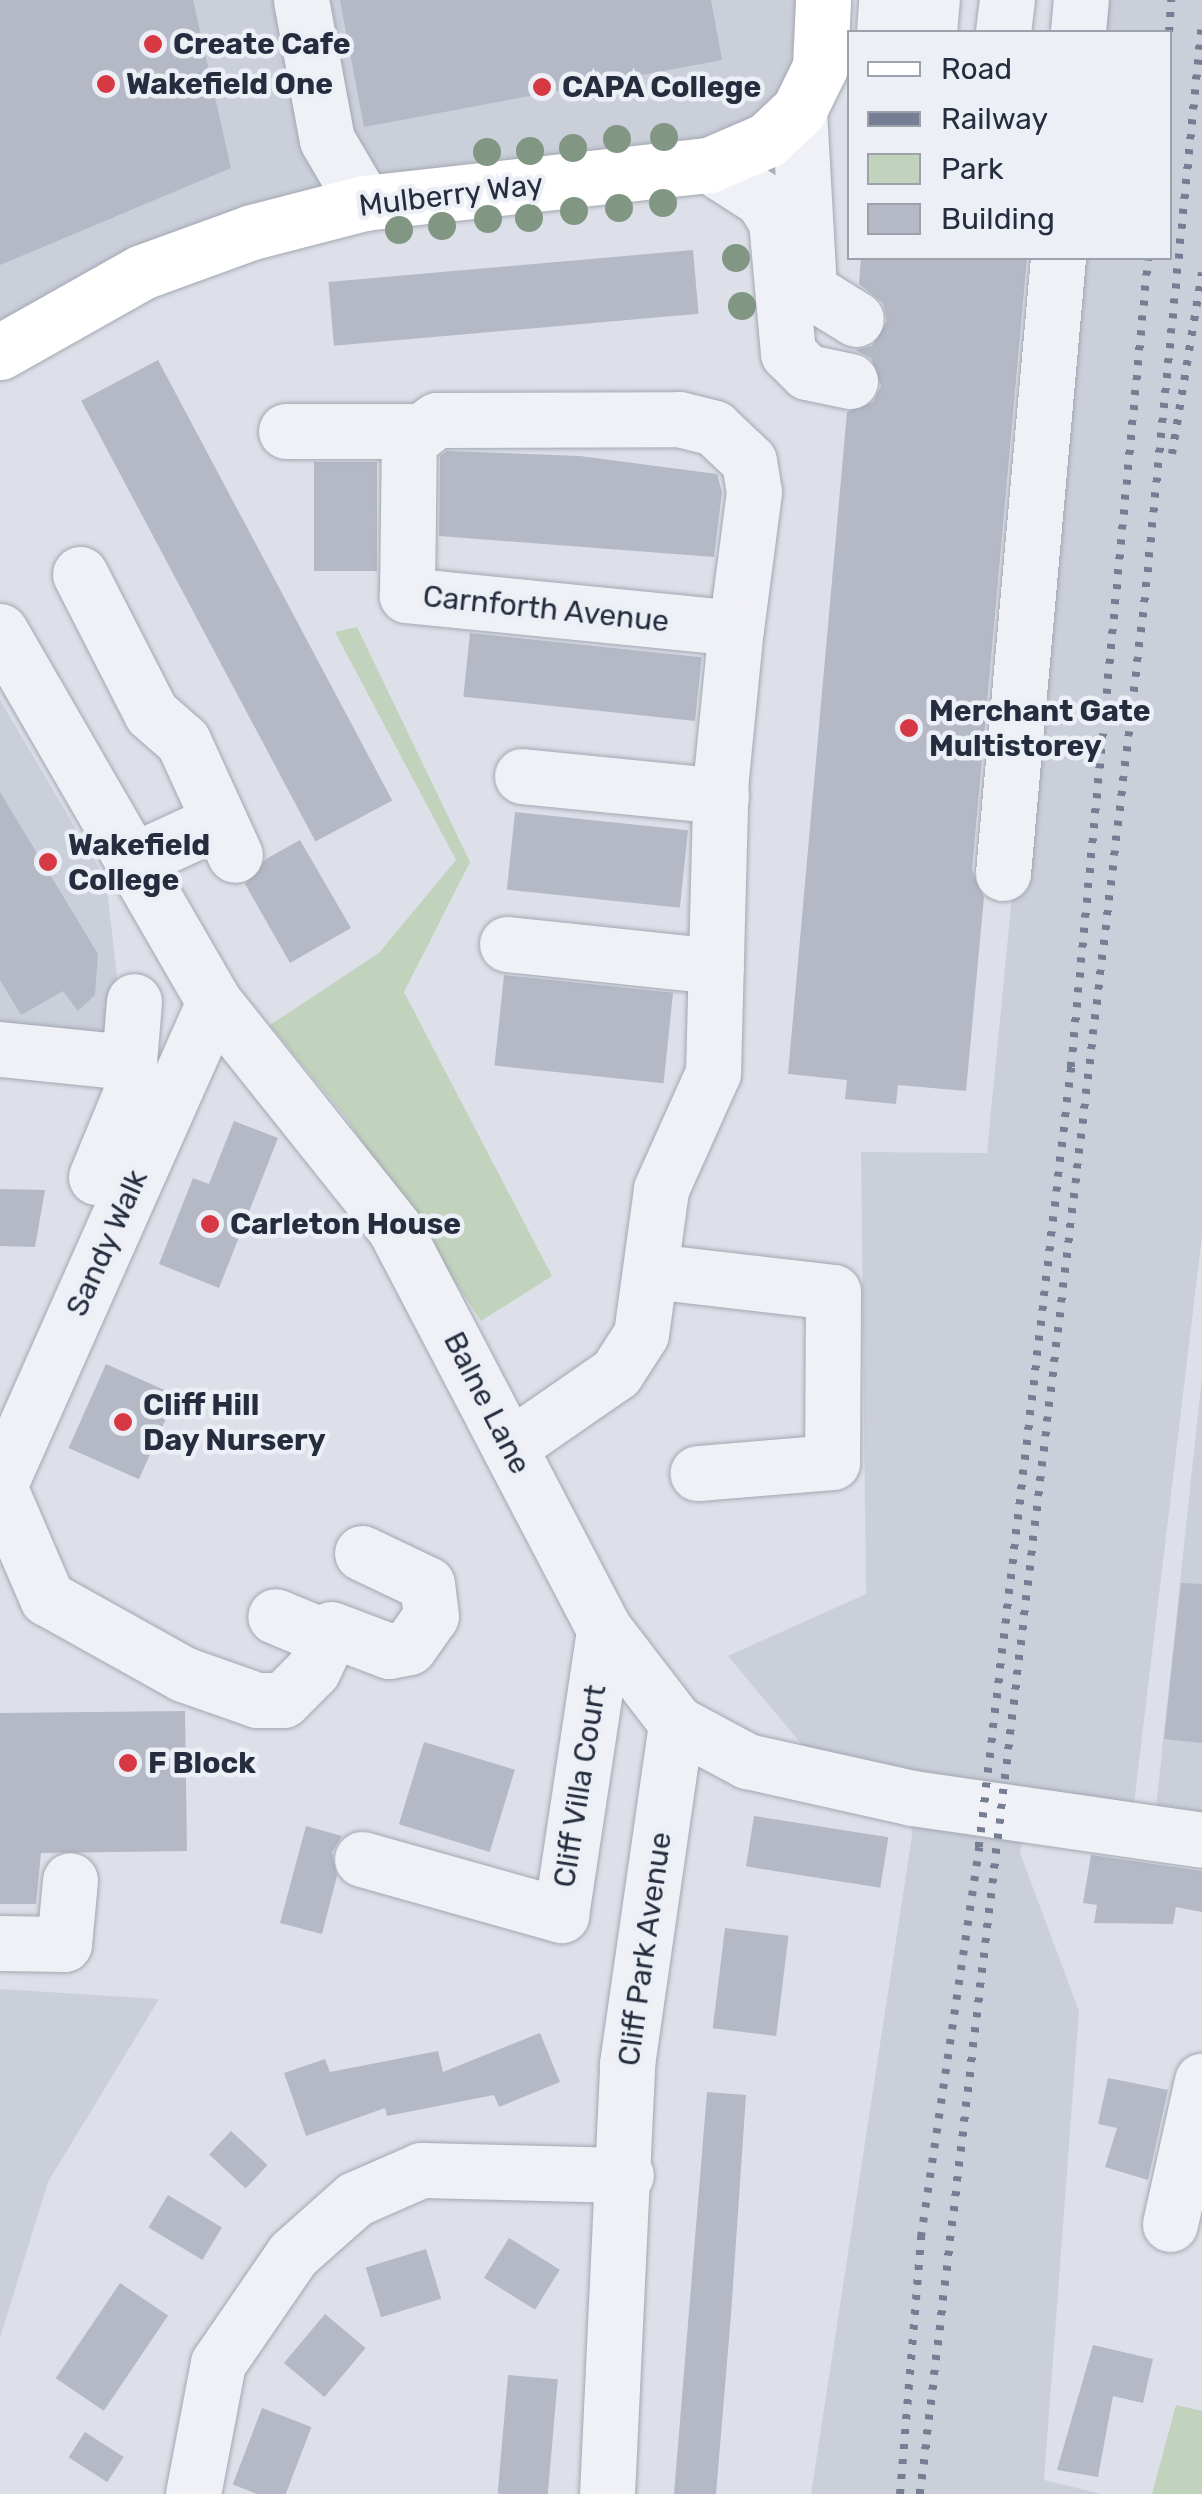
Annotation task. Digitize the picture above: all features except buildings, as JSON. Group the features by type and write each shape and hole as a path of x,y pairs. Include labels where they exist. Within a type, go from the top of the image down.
{"main road":[{"path":"822,0 823,78"},
{"name":"Mulberry Way","path":"0,352 142,272 364,204 709,165 767,140 823,78"}],"street":[{"path":"300,0 328,140 364,204"},
{"path":"884,30 886,0"},
{"path":"929,30 932,0"},
{"path":"1003,30 1007,0"},
{"path":"1078,30 1081,0"},
{"path":"709,165 762,199 776,221 788,353 807,372 853,346 809,290 823,78"},
{"path":"1003,873 1058,260"},
{"path":"286,431 422,431 437,420 679,419 714,428 745,452 754,492 736,628 721,796 713,1073 661,1189 641,1334 616,1373 509,1447"},
{"name":"Carnforth Avenue","path":"422,431 409,440 408,595 736,628"},
{"path":"80,574 151,713 182,741 227,838 132,861"},
{"name":"Balne Lane","path":"0,631 214,1002 395,1229 604,1629 676,1724 747,1761 912,1798 1202,1840"},
{"path":"522,776 721,796"},
{"path":"507,944 716,966"},
{"path":"61,1262 131,1092 134,1001"},
{"name":"Sandy Walk","path":"0,1486 214,1002"},
{"path":"0,1050 129,1062"},
{"path":"652,1271 833,1292 832,1462 698,1473"},
{"path":"0,1486 47,1598 183,1674 257,1700 283,1700 313,1670 328,1638 275,1616"},
{"path":"331,1629 388,1651 409,1647 431,1616 427,1584 362,1554"},
{"name":"Cliff Villa Court","path":"362,1858 561,1916 604,1629"},
{"name":"Cliff Park Avenue","path":"608,2494 626,2175 627,2064 676,1724"},
{"path":"0,1943 64,1944 70,1880"},
{"path":"1170,2224 1202,2080"},
{"path":"193,2494 218,2362 293,2254 354,2199 421,2170 626,2175"}],"shaded area":[{"path":"0,0 823,0 767,140 364,203 0,352"},
{"path":"1091,0 1202,0 1202,1236 1133,1812 1028,1793 1020,1853 1079,2011 1044,2480 1102,2494 811,2494 912,1836 908,1774 813,1758 728,1656 866,1594 861,1152 987,1153 1074,260 1172,260 1172,30 1089,30"},
{"name":"Wakefield College","path":"0,700 106,880 118,986 106,1035 0,1033"},
{"path":"1202,1376 1202,1832 1155,1817"},
{"path":"0,1989 159,1999 48,2182 0,2338"}],"green space":[{"path":"357,627 470,862 404,992 552,1276 481,1321 346,1118 270,1025 379,953 456,860 335,632"},
{"path":"1176,2405 1202,2411 1202,2494 1152,2494"}],"railway":[{"path":"1169,30 1171,0"},
{"path":"920,2494 1146,587 1202,21"},
{"path":"900,2494 921,2237 979,1847 1071,1067 1148,260"},
{"path":"1172,454 1202,272"}],"place":[{"name":"Create Cafe","path":"153,44"},
{"name":"Wakefield One","path":"106,84"},
{"name":"CAPA College","path":"542,87"},
{"name":"Merchant Gate Multistorey","path":"909,728"},
{"name":"Wakefield College","path":"48,862"},
{"name":"Carleton House","path":"210,1224"},
{"name":"Cliff Hill Day Nursery","path":"123,1422"},
{"name":"F Block","path":"128,1763"}]}
